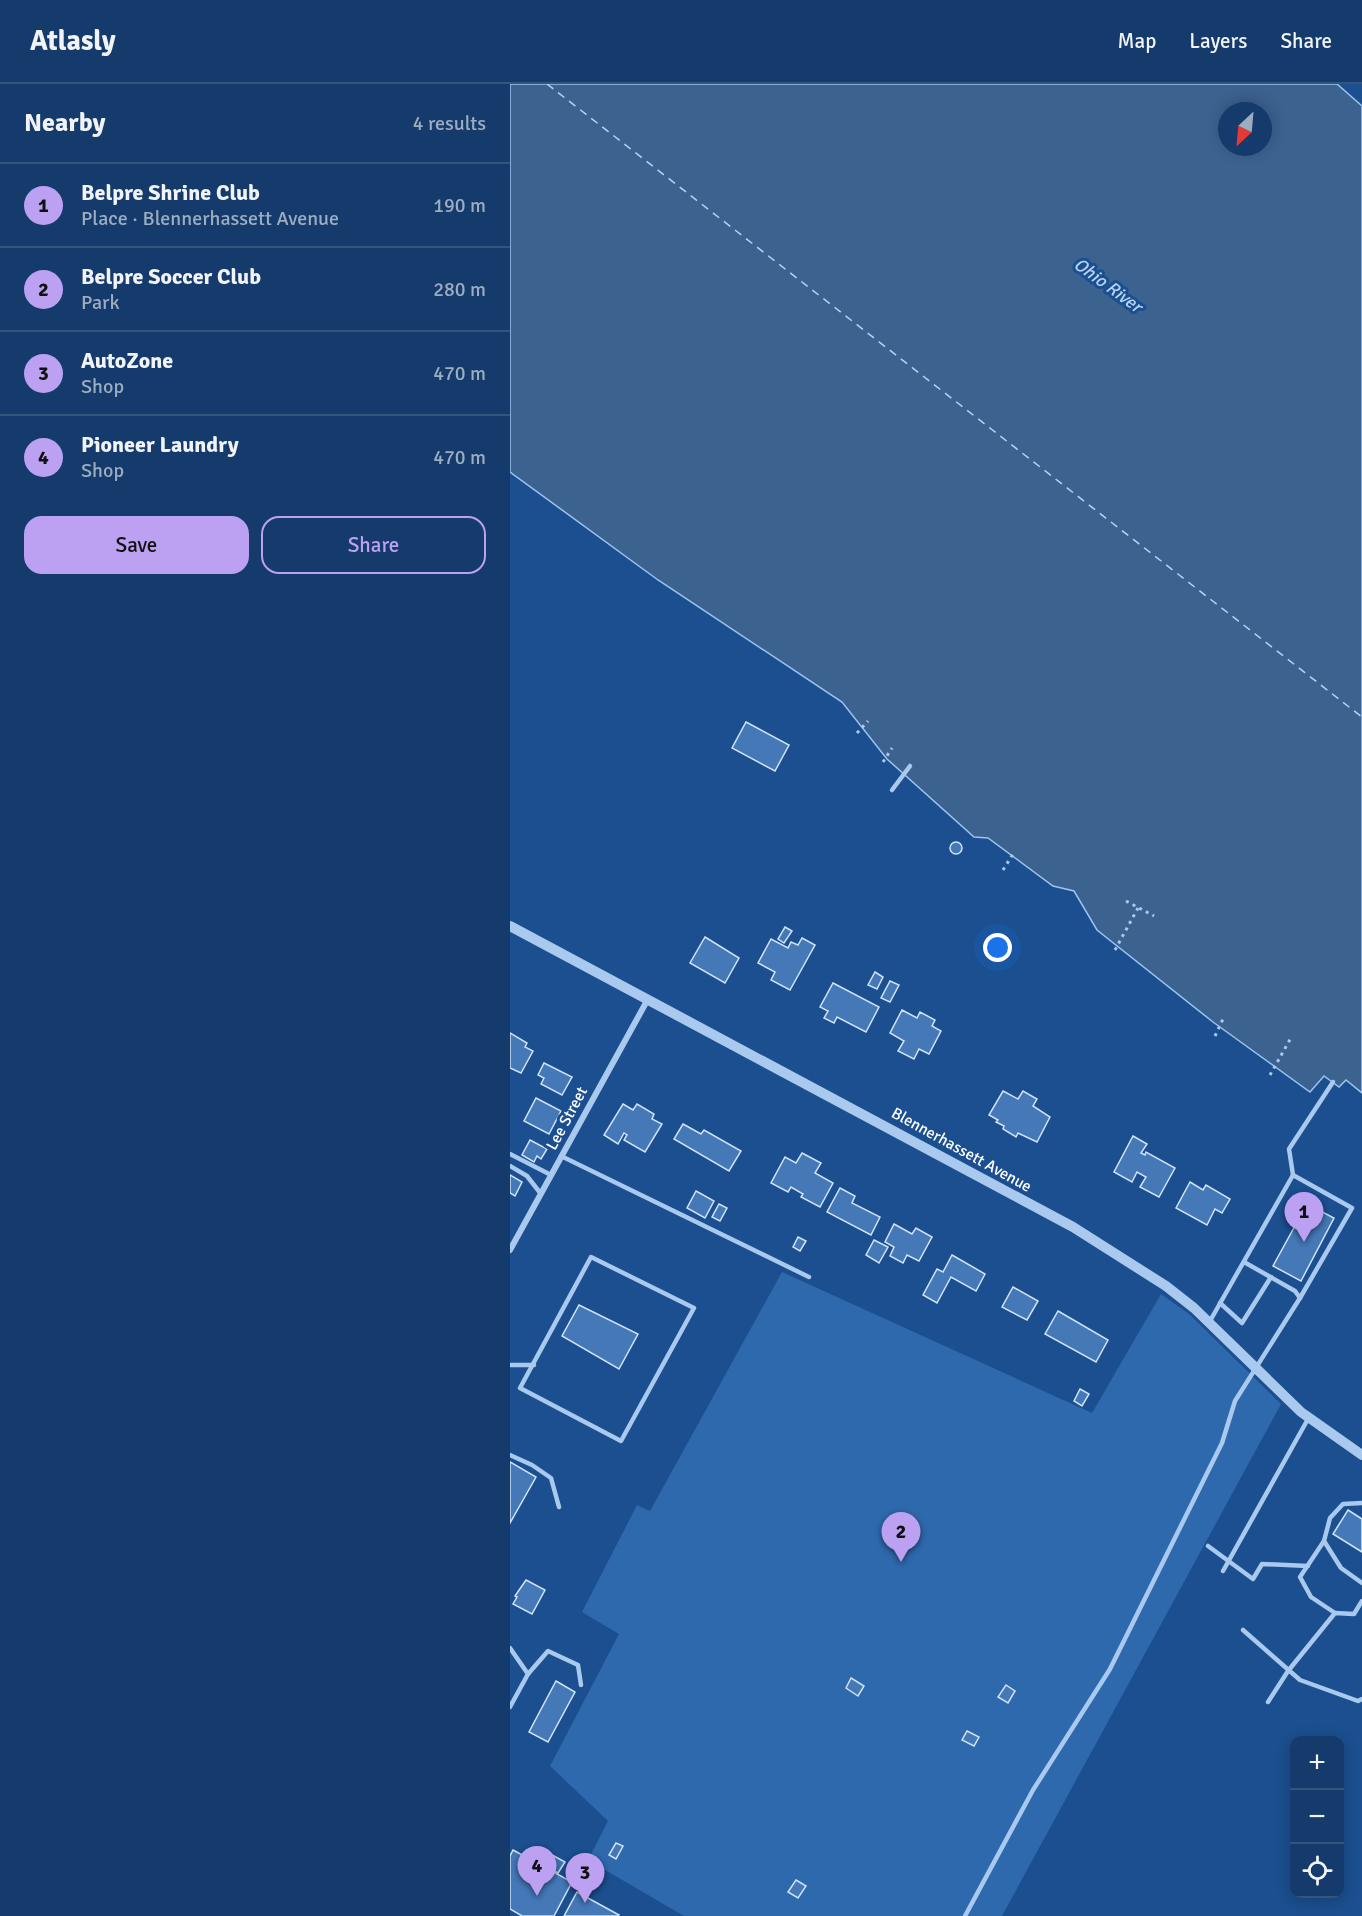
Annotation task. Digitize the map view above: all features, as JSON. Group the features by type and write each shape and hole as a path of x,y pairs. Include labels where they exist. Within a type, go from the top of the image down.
{"street":[{"name":"Blennerhassett Avenue","path":"510,926 1073,1227 1166,1286 1209,1323 1309,1418 1362,1455"},
{"name":"Lee Street","path":"510,1250 512,1242 541,1194 648,999"}],"lane":[{"path":"892,790 910,766"},
{"path":"1209,1323 1293,1175 1289,1149 1333,1082"},
{"path":"510,1154 551,1175"},
{"path":"561,1156 809,1276"},
{"path":"510,1166 527,1176 541,1194"},
{"path":"965,1916 1033,1790 1110,1669 1222,1443 1235,1401 1300,1298 1352,1208 1293,1175"},
{"path":"591,1257 694,1308 621,1441 520,1388 534,1365 591,1257"},
{"path":"1244,1262 1295,1291 1300,1298"},
{"path":"1220,1303 1242,1323 1271,1277"},
{"path":"510,1365 534,1365"},
{"path":"1223,1571 1309,1418"},
{"path":"510,1455 532,1465 551,1478 559,1507"},
{"path":"1362,1503 1343,1504 1330,1518 1324,1541 1300,1577 1311,1597 1335,1613 1354,1614 1362,1601"},
{"path":"1324,1541 1341,1568 1362,1583"},
{"path":"1208,1546 1253,1579 1262,1564 1308,1566"},
{"path":"1268,1702 1288,1671 1335,1613"},
{"path":"1243,1630 1300,1680 1358,1701 1362,1699"},
{"path":"510,1648 528,1674"},
{"path":"510,1707 528,1674 548,1651 578,1665 581,1685"}],"path":[{"path":"857,733 868,721"},
{"path":"883,762 892,748"},
{"path":"1003,870 1013,854"},
{"path":"1126,901 1154,916"},
{"path":"1115,950 1138,908"},
{"path":"1215,1036 1223,1019"},
{"path":"1270,1075 1292,1036"}],"shaded area":[{"path":"782,1272 1092,1413 1161,1294 1189,1314 1281,1404 1002,1916 684,1916 588,1860 608,1821 550,1766 619,1634 582,1612 637,1505 650,1511"}],"water":[{"name":"Ohio River","path":"510,84 1337,84 1362,106 1362,1093 1346,1080 1339,1087 1324,1076 1310,1092 1213,1022 1097,930 1074,891 1053,886 988,838 974,837 887,759 842,702 658,580 510,472"}],"building":[{"path":"746,722 789,745 775,771 732,748"},
{"path":"958,842 962,848 958,854 954,854 950,846"},
{"path":"785,927 792,931 784,943 778,939"},
{"path":"705,937 739,958 725,983 690,963"},
{"path":"802,938 815,945 790,990 771,980 775,972 758,963 771,939 788,948 791,942 798,945"},
{"path":"875,972 883,977 877,989 868,985"},
{"path":"890,981 899,985 890,1002 881,998"},
{"path":"833,983 879,1007 866,1032 837,1017 834,1023 824,1018 828,1011 820,1007"},
{"path":"902,1010 917,1018 920,1012 935,1020 932,1026 941,1031 929,1054 919,1049 914,1059 898,1051 904,1041 890,1033"},
{"path":"510,1033 527,1043 525,1047 533,1051 521,1073 510,1068"},
{"path":"544,1063 572,1077 562,1095 541,1084 544,1078 538,1075"},
{"path":"1003,1091 1018,1099 1023,1091 1037,1099 1033,1106 1050,1117 1037,1142 1018,1133 1016,1137 1003,1129 1004,1126 996,1122 998,1120 989,1115"},
{"path":"536,1098 561,1111 549,1134 524,1121"},
{"path":"623,1104 633,1110 637,1104 654,1114 652,1119 662,1124 645,1152 624,1140 627,1135 624,1133 618,1144 604,1135"},
{"path":"683,1124 701,1134 704,1130 741,1151 729,1171 674,1139"},
{"path":"1133,1136 1147,1144 1141,1153 1145,1155 1146,1152 1175,1168 1159,1197 1140,1187 1146,1177 1137,1172 1132,1182 1114,1172"},
{"path":"530,1140 547,1149 541,1159 537,1156 534,1162 522,1155"},
{"path":"802,1153 821,1163 815,1173 833,1183 820,1207 801,1197 803,1194 791,1187 788,1192 771,1183 785,1157 796,1163"},
{"path":"510,1175 522,1182 515,1196 510,1193"},
{"path":"1190,1182 1203,1190 1206,1185 1230,1199 1222,1213 1215,1209 1207,1225 1176,1208"},
{"path":"840,1188 855,1196 852,1203 880,1217 871,1235 827,1212"},
{"path":"696,1191 714,1201 705,1218 687,1208"},
{"path":"719,1204 727,1208 720,1221 712,1217"},
{"path":"1307,1204 1334,1218 1301,1281 1273,1266"},
{"path":"894,1224 912,1234 916,1228 932,1237 919,1261 907,1255 903,1263 890,1256 894,1247 885,1242"},
{"path":"798,1237 806,1241 800,1251 793,1247"},
{"path":"874,1240 888,1247 879,1263 866,1255"},
{"path":"952,1255 985,1274 976,1291 951,1277 937,1303 923,1295 937,1269 943,1272"},
{"path":"1013,1287 1038,1301 1027,1320 1002,1307"},
{"path":"579,1305 638,1334 619,1369 562,1336"},
{"path":"1058,1311 1108,1340 1096,1362 1045,1334"},
{"path":"1080,1389 1089,1394 1082,1406 1074,1401"},
{"path":"510,1462 536,1477 510,1523"},
{"path":"1348,1510 1362,1519 1362,1552 1333,1534"},
{"path":"526,1580 545,1590 532,1614 513,1604 517,1597 515,1596"},
{"path":"851,1678 864,1686 858,1696 846,1688"},
{"path":"556,1681 575,1692 548,1742 529,1732"},
{"path":"1006,1685 1015,1691 1008,1703 998,1697"},
{"path":"967,1731 979,1737 974,1746 962,1740"},
{"path":"616,1843 623,1846 616,1859 609,1855"},
{"path":"513,1850 572,1882 554,1916 522,1916 510,1909 510,1856"},
{"path":"545,1851 565,1862 558,1873 539,1862"},
{"path":"796,1880 806,1886 798,1898 788,1892"},
{"path":"577,1892 619,1915 564,1916"}],"ferry route":[{"path":"547,84 1362,717"}],"place":[{"name":"Belpre Shrine Club","path":"1304,1242"},
{"name":"Belpre Soccer Club","path":"901,1562"},
{"name":"Pioneer Laundry","path":"537,1896"},
{"name":"AutoZone","path":"585,1903"}]}
